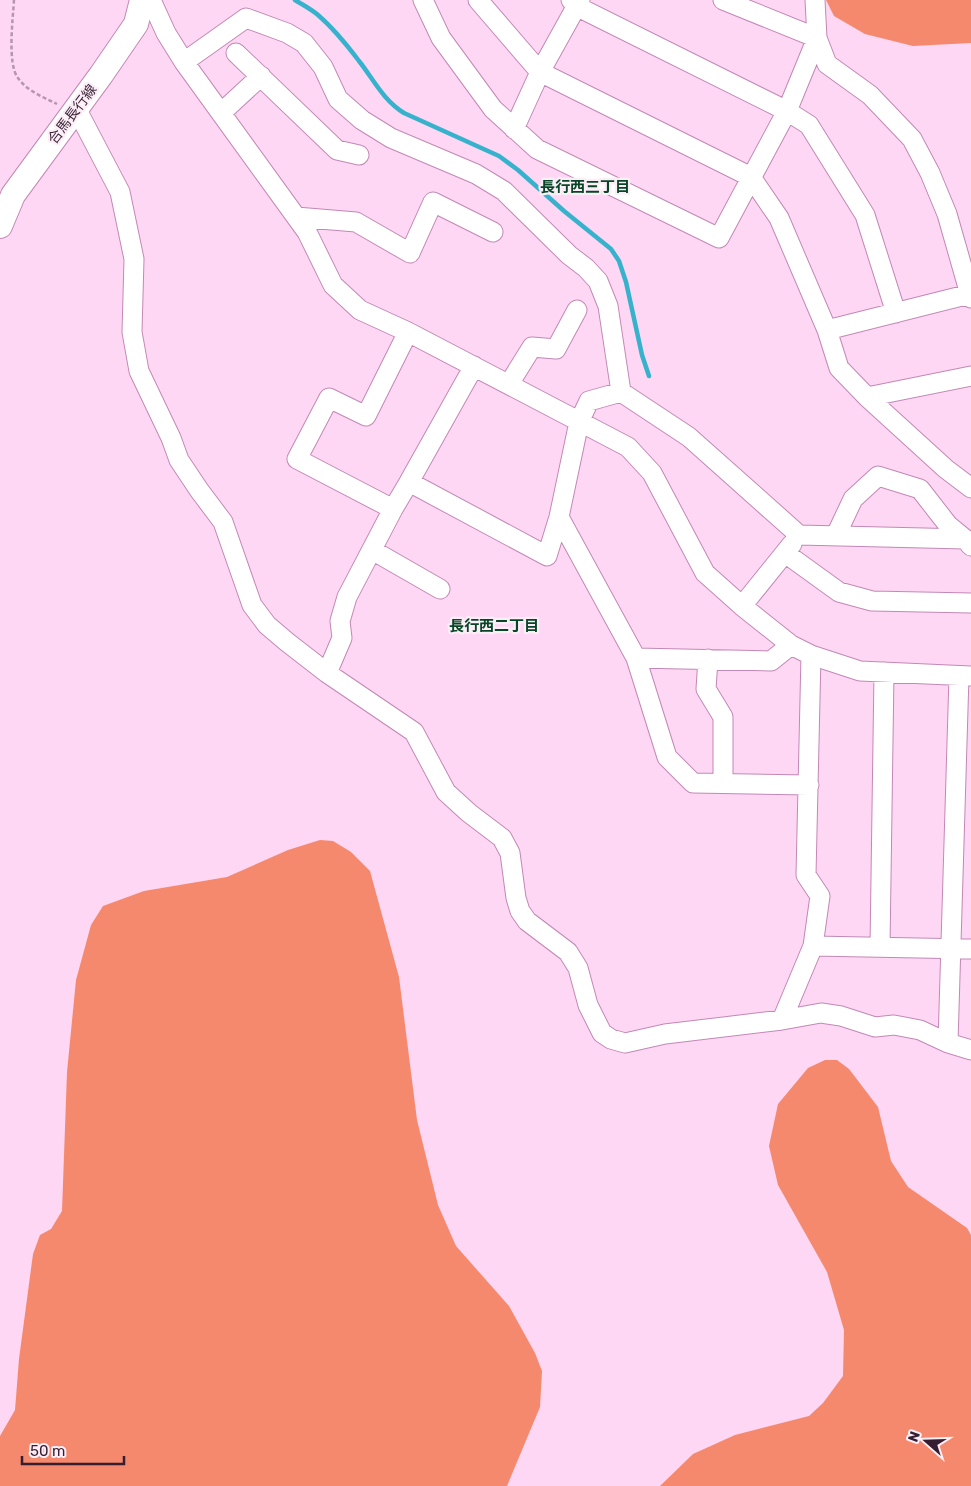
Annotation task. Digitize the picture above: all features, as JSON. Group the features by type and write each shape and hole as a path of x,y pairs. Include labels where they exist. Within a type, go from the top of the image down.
{"main road":[{"name":"合馬長行線","path":"0,226 13,195 136,24 142,0"}],"street":[{"path":"150,0 166,33 184,62 306,232 333,285 360,310 408,332 628,447 652,473 706,572 742,606 791,645 810,655 860,671 965,676 948,1043"},
{"path":"423,0 441,38 493,109 536,149 719,238 787,111 817,38"},
{"path":"478,0 540,72 751,177 779,218 827,330 839,368 867,397 946,469 971,488"},
{"path":"723,0 750,5 817,38"},
{"path":"815,0 817,38 828,64 870,95 912,139 930,173 947,214 970,296 827,330"},
{"path":"514,129 540,72 576,2 787,111 808,125 865,215 896,313"},
{"path":"184,62 246,18 287,33 304,43 324,67 338,99 362,120 391,138 476,174 504,191 598,281 608,306 621,392 689,437 799,535 836,535 968,543"},
{"path":"236,53 337,150 359,155"},
{"path":"221,113 261,76"},
{"path":"76,108 120,192 134,259 132,332 139,371 171,438 179,460 223,522 252,605 267,625 327,673 414,732 446,792 469,813 502,838 510,852 516,898 520,911 527,921 568,952 578,968 588,1005 602,1032 612,1039 625,1043 665,1034 782,1020 821,1013 841,1016 875,1027 894,1025 920,1030 948,1043 971,1050"},
{"path":"296,217 356,222 410,253 433,202 493,232"},
{"path":"509,384 532,347 556,349 577,310"},
{"path":"393,509 297,459 329,398 366,416 408,332"},
{"path":"327,673 342,638 340,621 347,597 393,509 474,366"},
{"path":"867,397 971,376"},
{"path":"409,482 547,556 559,517 579,422 589,401 621,392"},
{"path":"836,535 853,499 878,476 920,489 948,525 968,543"},
{"path":"559,517 636,658 667,757 693,783 723,782 809,785"},
{"path":"742,606 799,535"},
{"path":"372,550 440,589"},
{"path":"785,553 839,592 872,601 971,603"},
{"path":"636,658 771,661 791,645"},
{"path":"782,1020 813,946 820,896 806,875 810,655"},
{"path":"708,660 706,689 723,717 723,782"},
{"path":"880,947 884,672"},
{"path":"813,946 971,949"}],"path":[{"path":"14,0 12,57 17,77 33,92 59,105 76,108"}],"shaded area":[{"path":"826,0 971,0 971,43 913,46 865,34 834,16"},
{"path":"320,840 333,841 351,852 370,871 399,977 417,1120 438,1205 456,1246 509,1306 535,1353 542,1371 540,1407 507,1486 0,1486 0,1436 15,1410 19,1359 33,1254 40,1235 51,1229 62,1211 67,1072 76,980 91,925 103,906 144,891 227,877 288,850"},
{"path":"825,1060 837,1060 849,1069 878,1107 891,1161 908,1187 967,1228 971,1235 971,1486 660,1486 693,1454 735,1435 809,1416 823,1403 843,1376 844,1330 827,1272 778,1185 769,1146 778,1104 808,1068"}],"waterway":[{"path":"295,0 324,20 354,55 384,96 397,108 404,113 499,156 611,249 619,261 626,282 642,355 649,376"}],"district":[{"name":"長行西三丁目","path":"585,187"},
{"name":"長行西二丁目","path":"494,626"}]}
